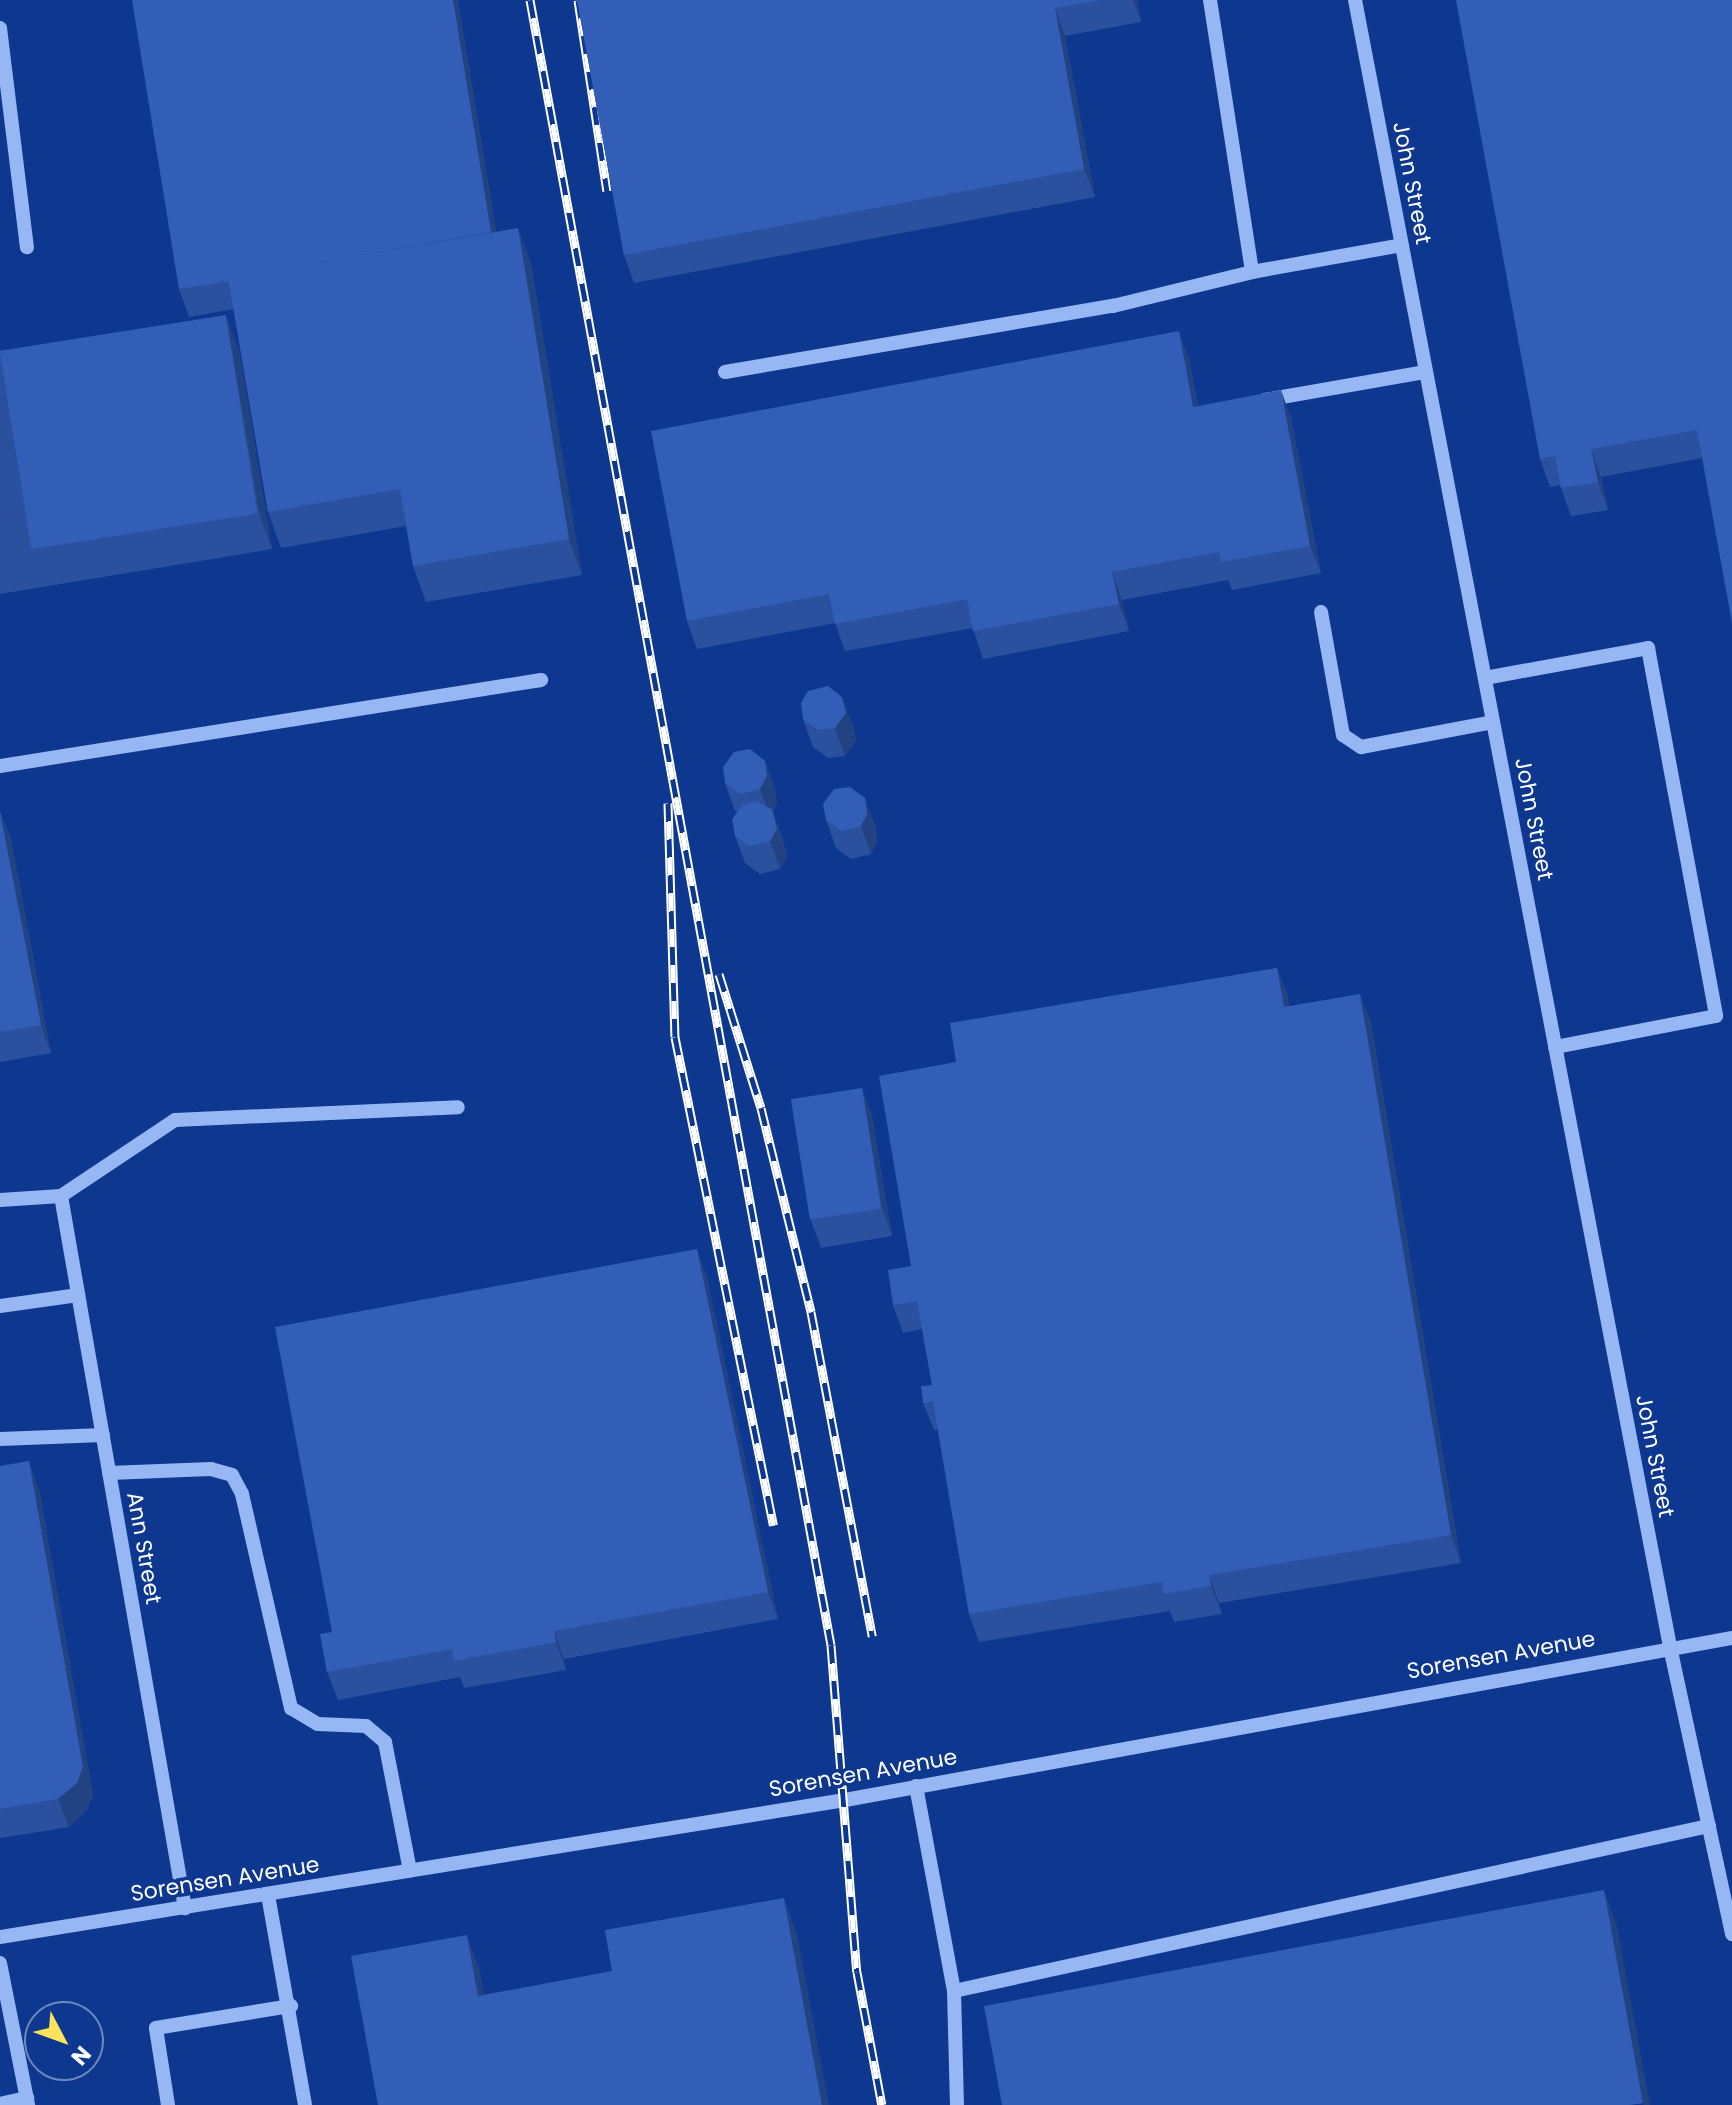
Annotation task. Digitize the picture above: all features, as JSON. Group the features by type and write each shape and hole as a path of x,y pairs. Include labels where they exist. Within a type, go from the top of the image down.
{"street":[{"path":"1210,0 1252,272"},
{"name":"John Street","path":"1355,0 1670,1647 1732,1934"},
{"path":"0,28 27,247"},
{"path":"725,372 1113,306 1252,272 1402,245"},
{"path":"1247,403 1426,372"},
{"path":"1321,612 1343,735 1361,747 1493,722"},
{"path":"1485,678 1648,648 1716,1016"},
{"path":"0,766 541,680"},
{"path":"1555,1047 1732,1013"},
{"path":"0,1200 61,1196 175,1120 458,1107"},
{"name":"Ann Street","path":"61,1196 185,1908"},
{"path":"0,1306 78,1295"},
{"path":"0,1439 103,1435"},
{"path":"109,1473 211,1469 232,1475 242,1494 291,1708 318,1724 366,1726 385,1742 410,1871"},
{"name":"Sorensen Avenue","path":"0,1937 916,1786 1732,1638"},
{"path":"916,1786 954,1991 957,2105"},
{"path":"954,1991 1709,1826"},
{"path":"268,1895 291,2006 305,2105"},
{"path":"0,1963 27,2101 0,2104"},
{"path":"168,2105 156,2028 291,2006"}],"building":[{"path":"132,0 453,0 491,232 179,289"},
{"path":"577,0 1101,0 1055,8 1084,169 624,255"},
{"path":"1456,0 1732,0 1732,623 1697,430 1591,449 1598,482 1561,488 1555,456 1540,459"},
{"path":"518,228 569,539 413,566 400,489 268,512 228,278"},
{"path":"226,315 257,514 31,549 0,351"},
{"path":"1179,331 1193,407 1281,390 1310,546 1221,562 1219,552 1112,572 1119,604 973,631 967,599 835,624 829,594 687,621 651,431"},
{"path":"828,686 842,697 846,713 835,728 818,730 803,719 801,703 808,691"},
{"path":"750,749 765,761 767,776 760,789 740,794 725,783 723,767 734,752"},
{"path":"850,787 865,798 867,814 861,826 841,831 826,820 823,804 834,789"},
{"path":"755,801 772,809 777,829 770,841 749,846 735,836 732,819 743,805"},
{"path":"0,812 41,1025 0,1032"},
{"path":"1277,968 1284,1007 1360,994 1451,1535 1209,1575 1211,1586 1164,1594 1162,1582 969,1614 933,1401 923,1403 921,1386 932,1385 917,1301 893,1305 888,1270 911,1266 879,1076 956,1062 950,1023"},
{"path":"862,1088 881,1208 810,1220 791,1099"},
{"path":"697,1249 768,1592 554,1631 556,1642 454,1661 452,1649 327,1672 320,1634 332,1632 275,1327"},
{"path":"29,1461 83,1767 77,1783 58,1799 0,1809 0,1466"},
{"path":"1604,1890 1643,2103 1002,2105 984,2006"},
{"path":"784,1898 822,2105 378,2105 351,1956 467,1935 478,1996 612,1971 605,1930"}],"railway":[{"path":"530,0 831,1645 857,1972 882,2105"},
{"path":"578,0 607,191"},
{"path":"668,803 675,1037 773,1525"},
{"path":"719,974 761,1108 811,1312 872,1636"}]}
